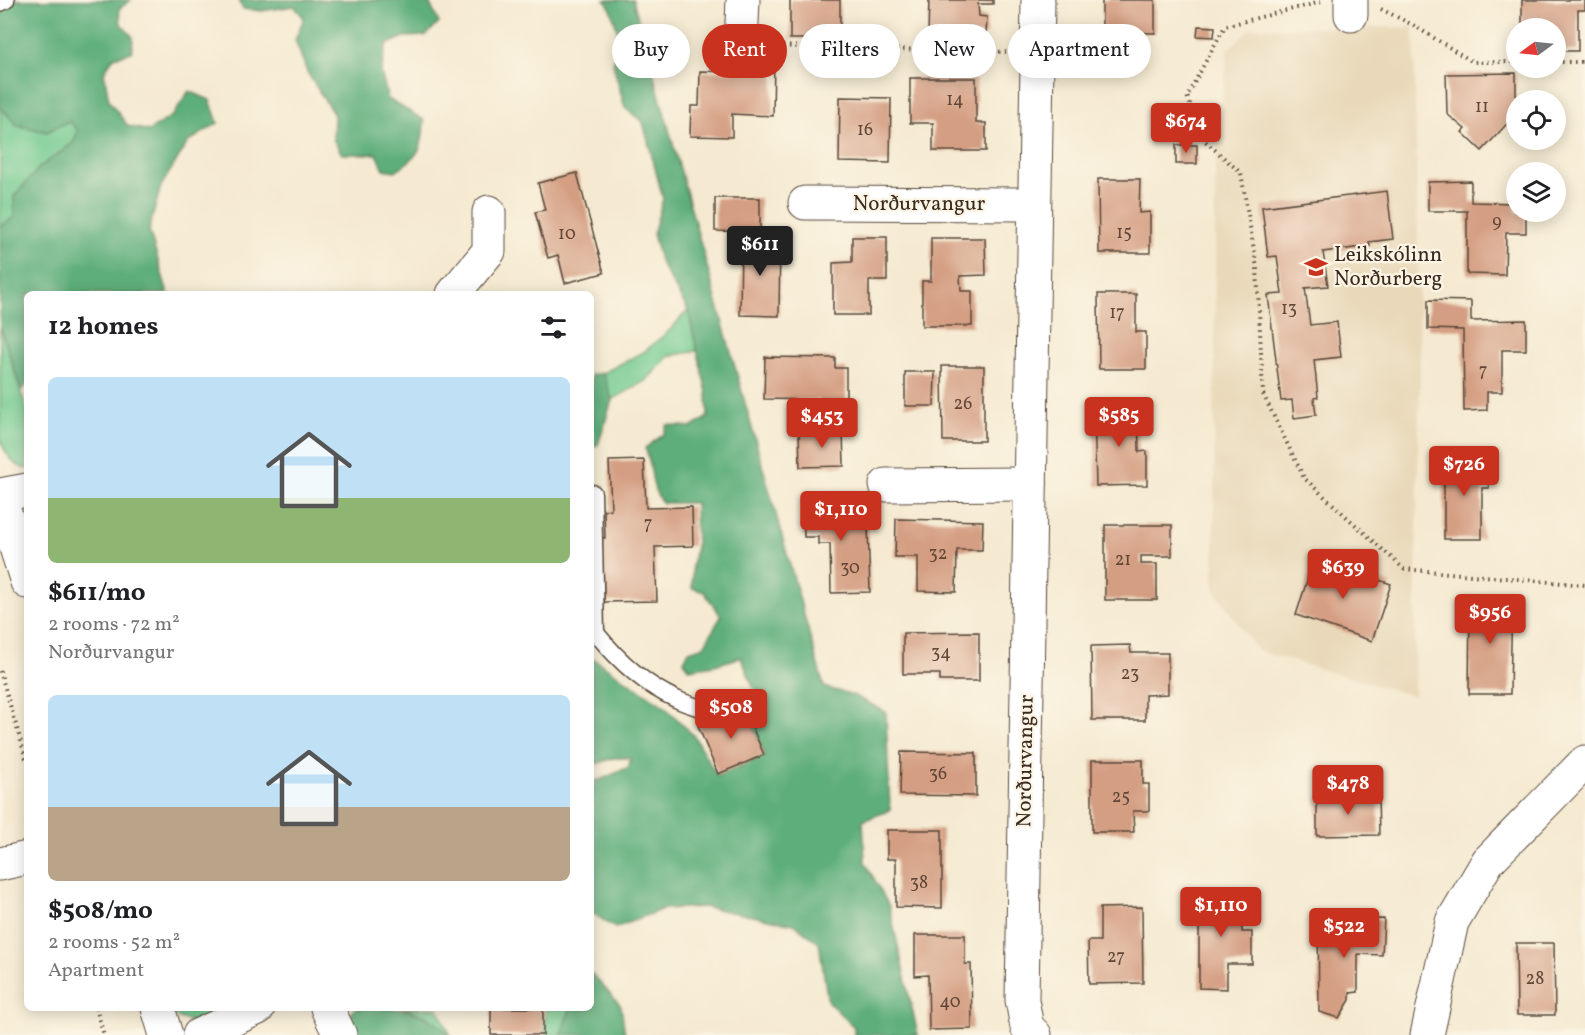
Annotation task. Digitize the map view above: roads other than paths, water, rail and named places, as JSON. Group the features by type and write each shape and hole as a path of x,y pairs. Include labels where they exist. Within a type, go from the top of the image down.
{"street":[{"path":"742,24 743,0"},
{"name":"Norðurvangur","path":"1035,1035 1027,1027 1022,1000 1038,0"},
{"name":"Norðurvangur","path":"805,203 1034,204"},
{"path":"456,291 489,251 489,212"},
{"path":"886,485 1030,484"},
{"path":"24,491 0,496 24,572"},
{"path":"1427,1035 1452,922 1488,861 1585,762"},
{"path":"0,864 24,859"},
{"path":"159,1011 166,1035"},
{"path":"199,1035 251,1011"},
{"path":"328,1011 340,1035"}],"lane":[{"path":"0,3 6,0"},
{"path":"594,635 657,689 678,700 721,714"}],"place":[{"name":"Leikskólinn Norðurberg","path":"1316,267"}]}
